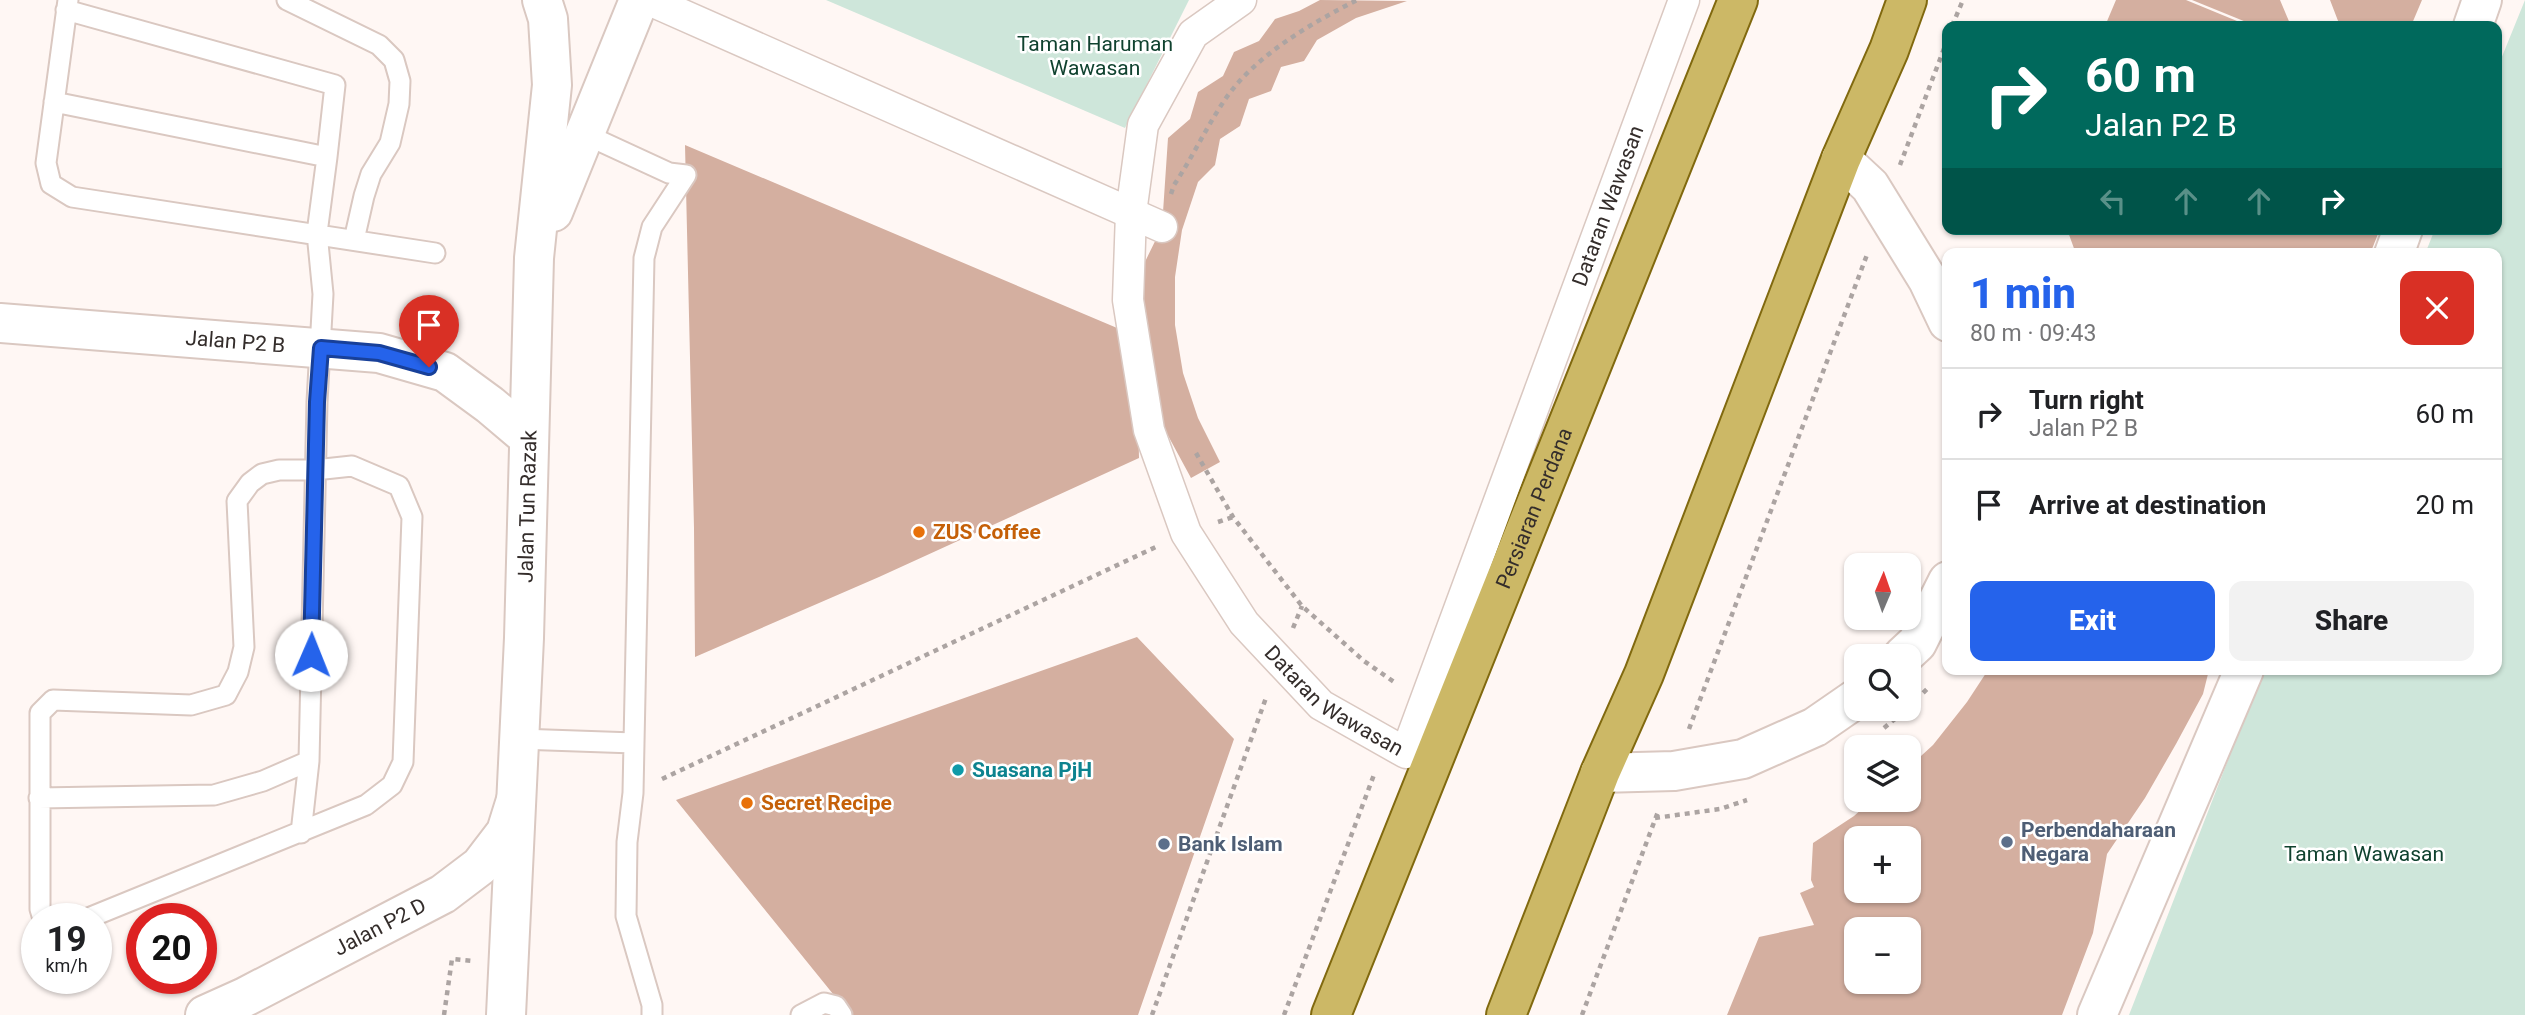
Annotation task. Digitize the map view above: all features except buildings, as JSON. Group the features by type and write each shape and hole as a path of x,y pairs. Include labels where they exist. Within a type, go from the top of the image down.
{"main road":[{"name":"Persiaran Perdana","path":"1331,1015 1738,0"},
{"path":"1506,1015 1600,774 1644,674 1842,159 1889,50 1907,0"}],"street":[{"name":"Jalan Tun Razak","path":"506,1015 524,638 534,258 549,118 551,72 548,19 542,0"},
{"path":"534,258 639,0"},
{"path":"649,0 1162,227"},
{"name":"Dataran Wawasan","path":"1241,0 1193,34 1143,125 1131,213 1128,300 1149,430 1186,533 1244,623 1321,705 1406,752 1684,0"},
{"path":"2475,21 2482,0"},
{"path":"1842,159 1870,186 1928,280 1942,309"},
{"name":"Jalan P2 B","path":"0,323 379,353 445,372 529,438"},
{"path":"1916,644 1942,592"},
{"path":"2097,1015 2242,675"},
{"path":"1600,774 1674,771 1743,759 1815,727 1844,707"},
{"name":"Jalan P2 D","path":"205,1015 246,997 443,894 480,866 506,832 517,798"}],"lane":[{"path":"287,0 379,45 394,60 400,81 399,104 390,143 371,174 354,240"},
{"path":"301,833 309,761 315,470 323,294 317,233 335,85 67,5 46,163 51,184 72,197 317,233 435,253"},
{"path":"54,102 327,157"},
{"path":"549,118 669,173 686,175 652,227 644,258 634,743 627,842 626,916 654,1012"},
{"path":"40,903 40,713 52,700 191,705 226,695 238,672 244,647 237,501 250,483 262,474 279,470 352,466 399,486 412,517 403,762 393,785 366,805 112,909"},
{"path":"519,739 634,743"},
{"path":"39,798 214,794 264,781 309,761"},
{"path":"801,1015 824,1003 836,1006 842,1015"}],"path":[{"path":"1162,227 1174,185 1224,100 1257,65 1324,18 1357,0"},
{"path":"1954,21 1963,0"},
{"path":"1582,1015 1942,54"},
{"path":"1192,444 1233,517 1302,606 1364,661 1406,691"},
{"path":"632,793 1186,533 1233,517"},
{"path":"1152,1015 1252,735 1302,606"},
{"path":"444,1015 452,959 509,965"}],"green space":[{"name":"Taman Haruman Wawasan","path":"826,0 1189,0 1125,128"},
{"name":"Taman Wawasan","path":"2525,0 2525,1015 2129,1015 2261,675 2502,675 2502,248 2427,248 2433,235 2502,235 2502,57"}],"place":[{"name":"ZUS Coffee","path":"919,532"},
{"name":"Suasana PjH","path":"958,770"},
{"name":"Secret Recipe","path":"747,803"},
{"name":"Perbendaharaan Negara","path":"2007,842"},
{"name":"Bank Islam","path":"1164,844"}],"route":[{"path":"311,655 317,402 321,348 379,353 429,367"}]}
